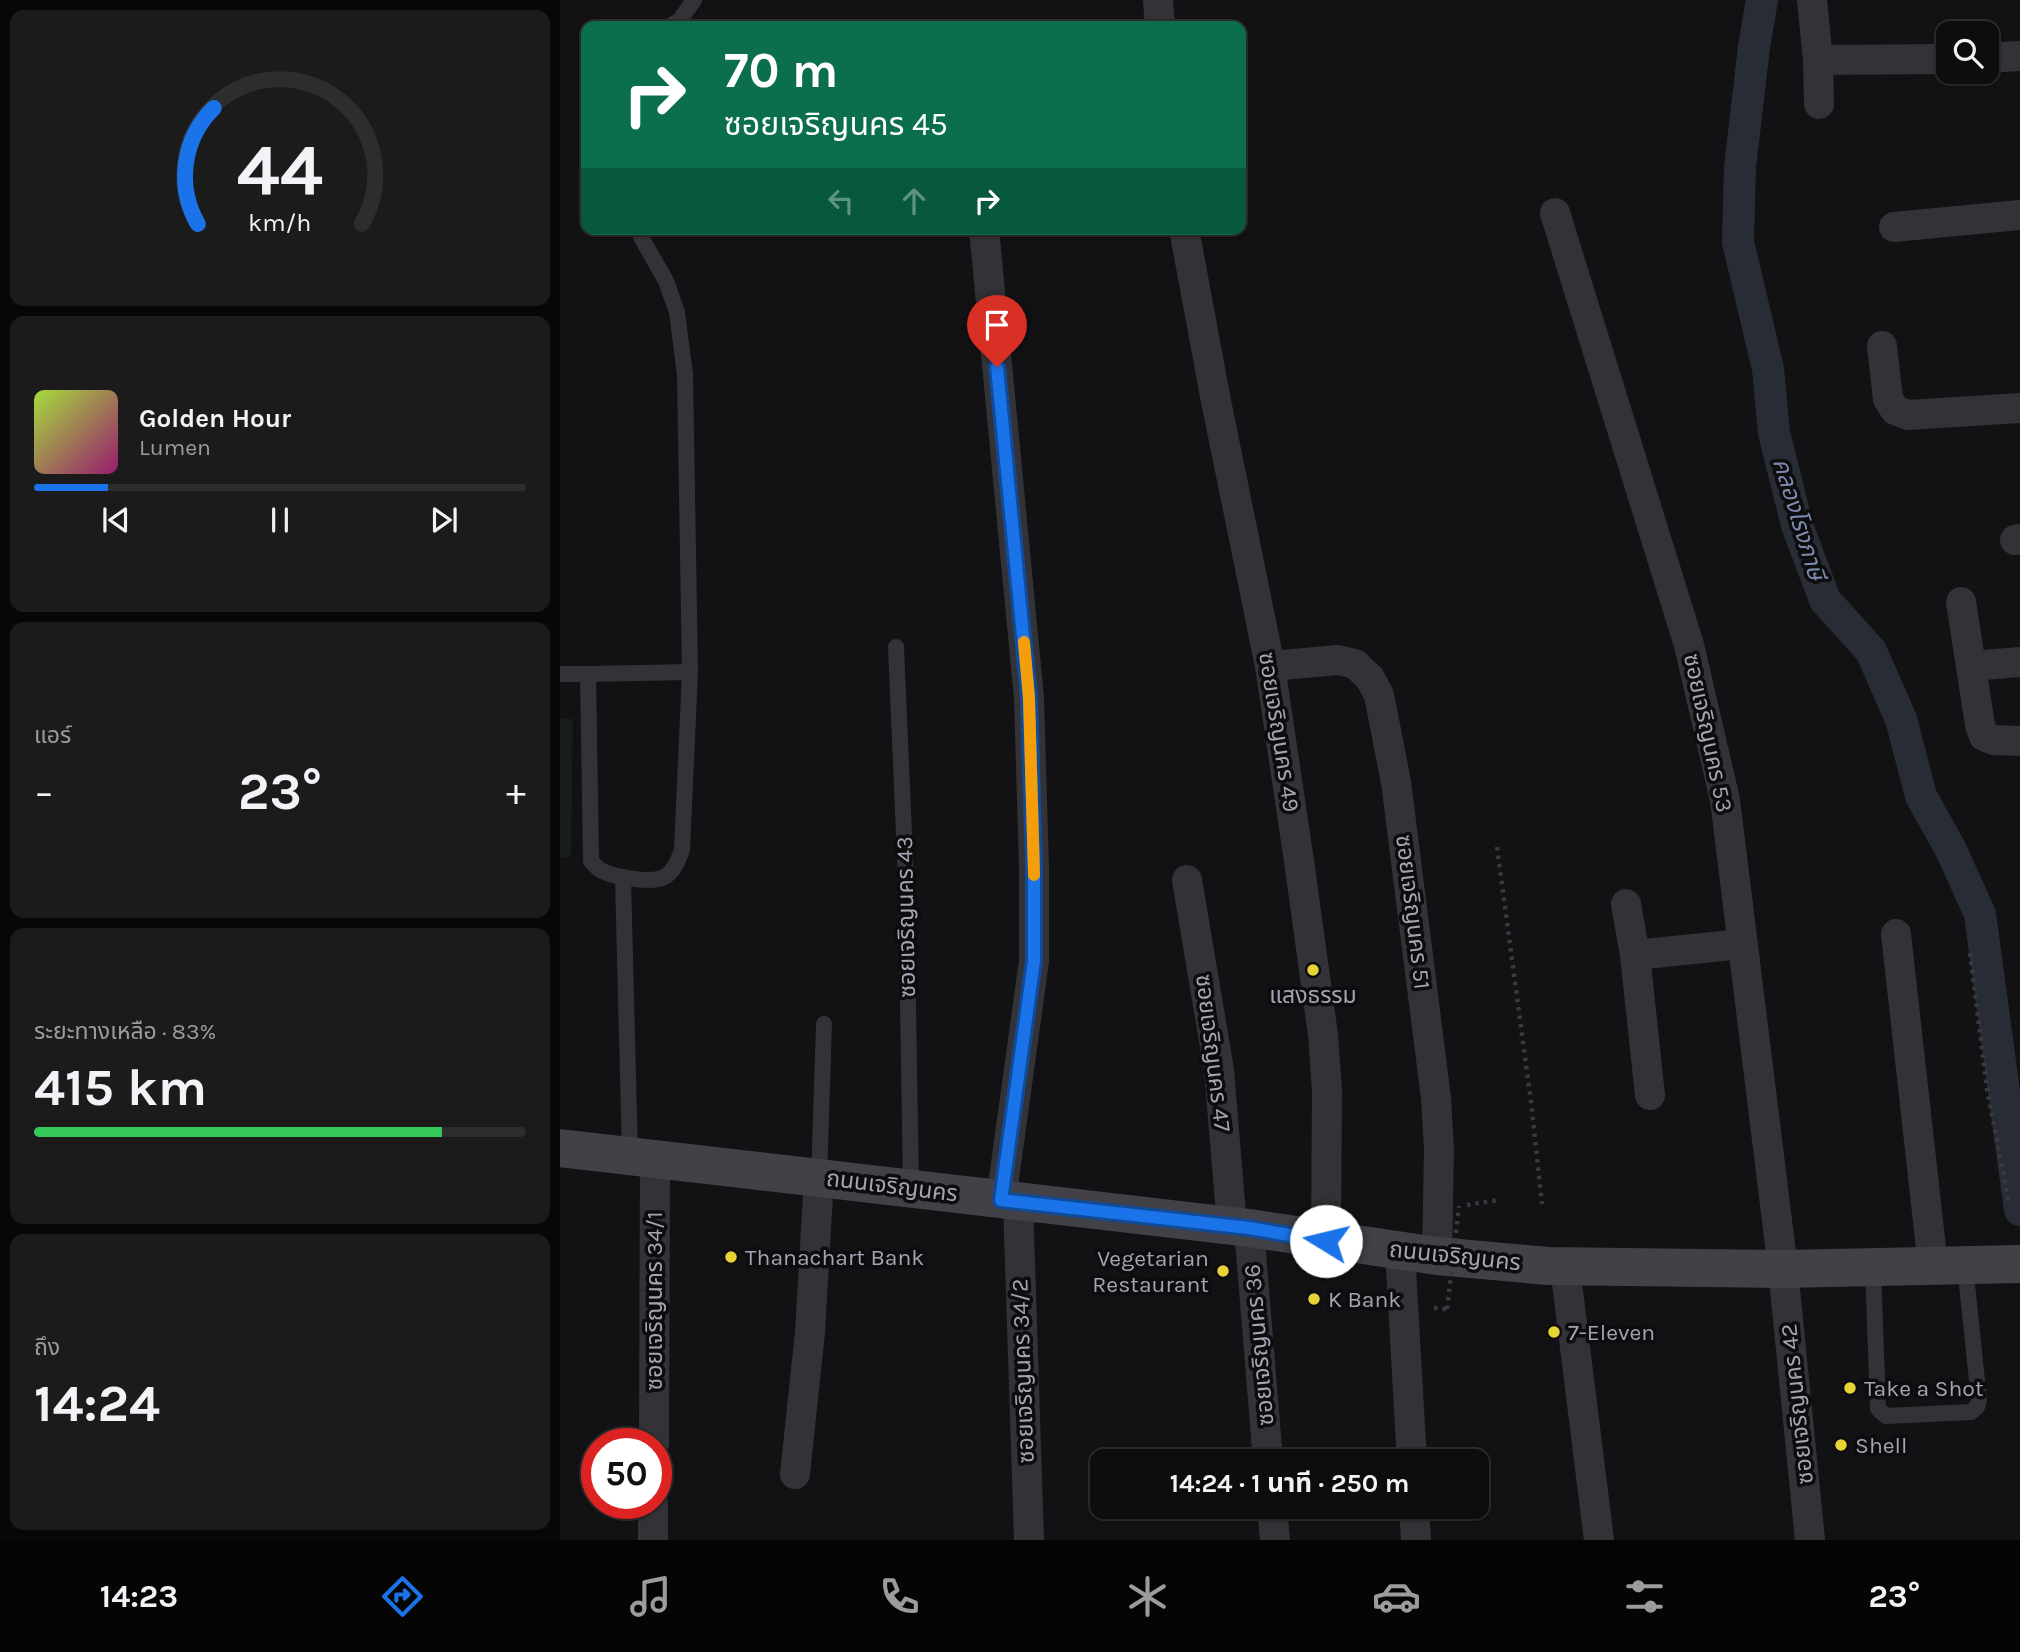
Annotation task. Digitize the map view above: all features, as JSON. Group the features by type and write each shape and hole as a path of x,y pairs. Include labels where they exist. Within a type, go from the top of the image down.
{"main road":[{"name":"ถนนเจริญนคร","path":"560,1148 1241,1227 1418,1254 1565,1267 1783,1269 2016,1264"}],"street":[{"path":"1158,0 1160,21"},
{"path":"1812,0 1819,104"},
{"path":"1999,57 2020,56"},
{"path":"1818,60 1936,59"},
{"name":"ซอยเจริญนคร 53","path":"1555,213 1689,645 1725,800 1783,1269"},
{"path":"1894,227 2020,215"},
{"name":"ซอยเจริญนคร 34/2","path":"985,235 1029,698 1034,961 1009,1201 1029,1540"},
{"name":"ซอยเจริญนคร 49","path":"1185,235 1228,466 1270,666 1323,1035 1327,1090 1326,1241"},
{"path":"1882,346 1888,399 1895,410 1908,415 2020,408"},
{"path":"1961,602 1984,736 1994,740 2020,741"},
{"name":"ซอยเจริญนคร 51","path":"1270,666 1338,660 1355,664 1370,678 1379,695 1396,782 1436,1098 1439,1149 1418,1254"},
{"path":"1971,666 2020,662"},
{"name":"ซอยเจริญนคร 47","path":"1187,880 1219,1070 1241,1227"},
{"path":"1626,904 1635,955 1650,1095"},
{"path":"1896,934 1949,1266"},
{"path":"1635,955 1742,944"},
{"name":"ซอยเจริญนคร 34/1","path":"643,1158 653,1428"},
{"path":"795,1474 815,1259 819,1178"},
{"name":"ซอยเจริญนคร 36","path":"1241,1227 1267,1449"},
{"path":"1412,1449 1418,1254"},
{"path":"1565,1267 1599,1540"},
{"name":"ซอยเจริญนคร 42","path":"1783,1269 1810,1540"},
{"path":"653,1519 653,1540"},
{"path":"1273,1519 1275,1540"},
{"path":"1415,1519 1416,1540"}],"lane":[{"path":"679,21 694,0"},
{"path":"588,674 591,861 600,870 623,878 659,879 667,876 676,865 682,849 690,672 685,374 677,312 666,281 641,235"},
{"name":"ซอยเจริญนคร 43","path":"895,647 906,881 911,1188"},
{"path":"560,674 690,672"},
{"path":"623,878 643,1158"},
{"path":"819,1178 824,1024"},
{"path":"1873,1267 1878,1409 1886,1416 1971,1412 1977,1407 1979,1400 1949,1266"}],"path":[{"path":"1497,847 1542,1204"},
{"path":"1970,953 1987,1088 2009,1203"},
{"path":"1447,1309 1459,1206 1498,1200"}],"shaded area":[{"path":"560,719 573,719 571,857 560,857"}],"waterway":[{"name":"คลองโรงภาษี","path":"1762,0 1740,167 1738,242 1768,369 1774,433 1797,525 1825,600 1871,651 1901,719 1921,796 1951,850 1980,914 2020,1210"}],"slow traffic":[{"path":"1024,642 1029,698 1034,875"}],"place":[{"name":"แสงธรรม","path":"1313,970"},
{"name":"Thanachart Bank","path":"731,1257"},
{"name":"Vegetarian Restaurant","path":"1223,1271"},
{"name":"K Bank","path":"1314,1299"},
{"name":"7-Eleven","path":"1554,1332"},
{"name":"Take a Shot","path":"1850,1388"},
{"name":"Shell","path":"1841,1445"}],"route":[{"path":"997,367 1029,698 1034,868 1034,961 1001,1200 1249,1228 1326,1241"}]}
